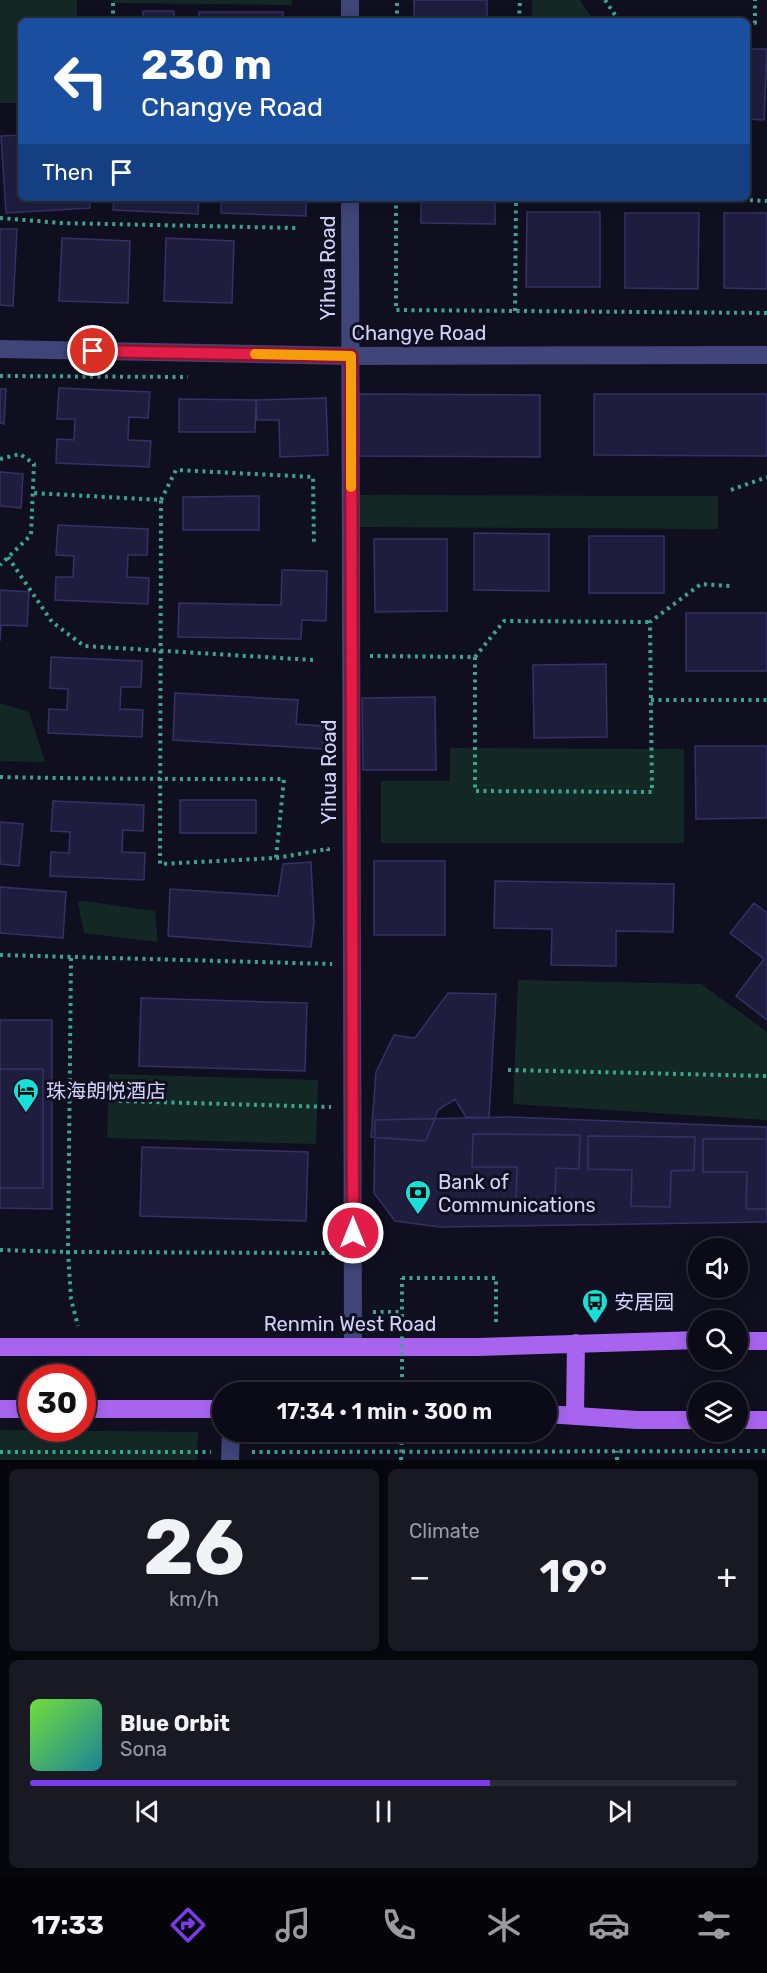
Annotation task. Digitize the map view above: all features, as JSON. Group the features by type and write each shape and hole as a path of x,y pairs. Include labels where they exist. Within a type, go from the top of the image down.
{"main road":[{"name":"Renmin West Road","path":"0,1347 487,1347 688,1340"},
{"path":"748,1341 767,1341"},
{"path":"575,1416 576,1343"},
{"path":"0,1409 18,1409"},
{"path":"96,1409 212,1409"},
{"path":"557,1415 688,1420"},
{"path":"748,1420 767,1420"}],"street":[{"path":"350,0 350,18"},
{"name":"Yihua Road","path":"350,201 353,1347"},
{"name":"Changye Road","path":"0,350 351,356 767,354"}],"path":[{"path":"113,0 113,18"},
{"path":"397,18 398,0"},
{"path":"519,18 520,0"},
{"path":"605,0 618,18"},
{"path":"750,22 755,23 755,0"},
{"path":"750,200 767,201"},
{"path":"396,201 396,310 767,313"},
{"path":"515,311 516,201"},
{"path":"0,218 60,223 296,228"},
{"path":"0,376 189,377"},
{"path":"0,459 20,454 34,464 31,535 0,565"},
{"path":"314,545 313,477 176,470 161,500 160,864 276,858 328,849 329,860"},
{"path":"731,490 767,477"},
{"path":"33,493 161,500"},
{"path":"8,557 52,622 84,646 313,660"},
{"path":"650,622 652,792 475,791 475,657 504,621 650,622 701,584 730,586"},
{"path":"351,656 475,657"},
{"path":"651,700 767,700"},
{"path":"0,777 284,779 276,858"},
{"path":"0,955 335,964 334,952"},
{"path":"71,958 68,1252 71,1299 84,1347"},
{"path":"508,1070 767,1076"},
{"path":"119,1101 353,1108"},
{"path":"0,1250 353,1254"},
{"path":"402,1382 402,1278 496,1278 487,1347"},
{"path":"353,1312 402,1311"},
{"path":"401,1460 402,1442"},
{"path":"616,1460 617,1451"},
{"path":"0,1452 230,1456 427,1452 767,1451"},
{"path":"427,1452 427,1460"}],"green space":[{"path":"0,0 77,0 77,18 18,18 18,103 0,103"},
{"path":"113,0 292,0 292,5 113,3"},
{"path":"532,0 580,0 592,18 532,18"},
{"path":"358,495 718,496 718,529 358,527"},
{"path":"0,703 29,712 45,762 0,761"},
{"path":"450,748 684,749 684,843 381,843 381,781 450,781"},
{"path":"78,902 155,911 158,942 84,933"},
{"path":"518,980 701,984 767,1032 767,1120 513,1104"},
{"path":"109,1074 318,1080 316,1144 107,1138"},
{"path":"0,1430 18,1430 18,1442 96,1442 96,1431 198,1432 197,1460 0,1460"}],"building":[{"path":"414,0 487,0 487,18 414,18"},
{"path":"143,11 174,11 174,18 143,18"},
{"path":"199,12 283,12 283,18 199,18"},
{"path":"750,49 767,49 764,120 750,119"},
{"path":"18,135 18,201 89,201 90,208 6,213 1,136"},
{"path":"114,201 199,201 198,214 113,210"},
{"path":"221,201 306,201 306,216 221,213"},
{"path":"421,201 495,201 495,224 421,223"},
{"path":"527,212 600,212 600,287 526,287"},
{"path":"625,213 699,213 698,289 625,288"},
{"path":"724,213 767,213 767,289 724,288"},
{"path":"0,229 17,229 13,306 0,305"},
{"path":"62,238 130,241 128,303 59,301"},
{"path":"166,238 234,241 232,303 164,301"},
{"path":"59,388 150,392 148,418 129,417 128,440 151,441 149,467 56,463 57,439 74,440 75,419 57,419"},
{"path":"0,389 6,389 4,424 0,423"},
{"path":"359,394 540,395 540,457 359,456"},
{"path":"594,394 767,394 767,456 594,455"},
{"path":"326,398 328,455 280,457 279,420 257,420 256,400"},
{"path":"179,399 256,400 255,432 179,432"},
{"path":"0,472 23,474 21,508 0,506"},
{"path":"259,496 259,530 183,530 183,497"},
{"path":"58,525 148,529 147,555 128,555 127,577 149,578 148,604 55,600 56,577 73,577 74,556 56,555"},
{"path":"474,533 549,534 549,591 474,590"},
{"path":"589,536 664,536 664,593 589,593"},
{"path":"374,539 447,539 447,611 375,612"},
{"path":"282,570 327,571 326,621 302,620 301,639 178,637 179,603 281,605"},
{"path":"0,590 29,592 27,626 1,625 0,641"},
{"path":"686,613 767,613 767,671 686,671"},
{"path":"51,657 142,661 141,687 121,687 120,709 143,710 142,737 48,733 49,709 67,710 68,689 50,688"},
{"path":"606,664 607,737 534,738 533,665"},
{"path":"175,693 298,700 296,724 324,726 323,749 173,740"},
{"path":"435,697 436,770 363,770 362,698"},
{"path":"695,746 767,746 767,818 696,819"},
{"path":"180,800 256,800 256,833 180,833"},
{"path":"53,801 144,805 143,831 123,830 122,852 145,853 144,880 50,876 51,852 69,853 70,832 51,831"},
{"path":"0,822 23,824 19,866 0,864"},
{"path":"374,861 445,861 445,935 374,935"},
{"path":"311,862 314,922 311,947 168,936 170,889 278,896 283,864"},
{"path":"495,881 674,884 673,932 616,931 616,966 551,965 552,929 494,928"},
{"path":"0,887 66,892 63,938 0,933"},
{"path":"754,903 767,913 767,1020 736,996 764,959 730,933"},
{"path":"448,993 496,994 489,1118 466,1117 455,1099 438,1110 426,1141 371,1137 376,1072 394,1035 415,1038"},
{"path":"141,998 307,1003 305,1071 139,1066"},
{"name":"珠海朗悦酒店","path":"0,1020 52,1020 52,1209 0,1208"},
{"path":"0,1069 43,1069 43,1188 0,1188"},
{"path":"509,1117 767,1127 767,1222 440,1227 395,1221 374,1193 375,1120"},
{"path":"473,1134 580,1135 579,1169 556,1168 555,1205 516,1204 517,1167 472,1167"},
{"path":"588,1136 695,1137 694,1170 671,1171 670,1207 631,1206 632,1170 588,1169"},
{"path":"703,1139 767,1139 767,1209 746,1209 747,1172 703,1172"},
{"path":"142,1147 308,1152 306,1221 140,1216"}],"slow traffic":[{"path":"255,354 351,356 351,487"}],"place":[{"name":"珠海朗悦酒店","path":"26,1114"},
{"name":"Bank of Communications","path":"418,1216"},
{"name":"安居园","path":"595,1325"}],"route":[{"path":"93,351 351,356 353,1233"}]}
